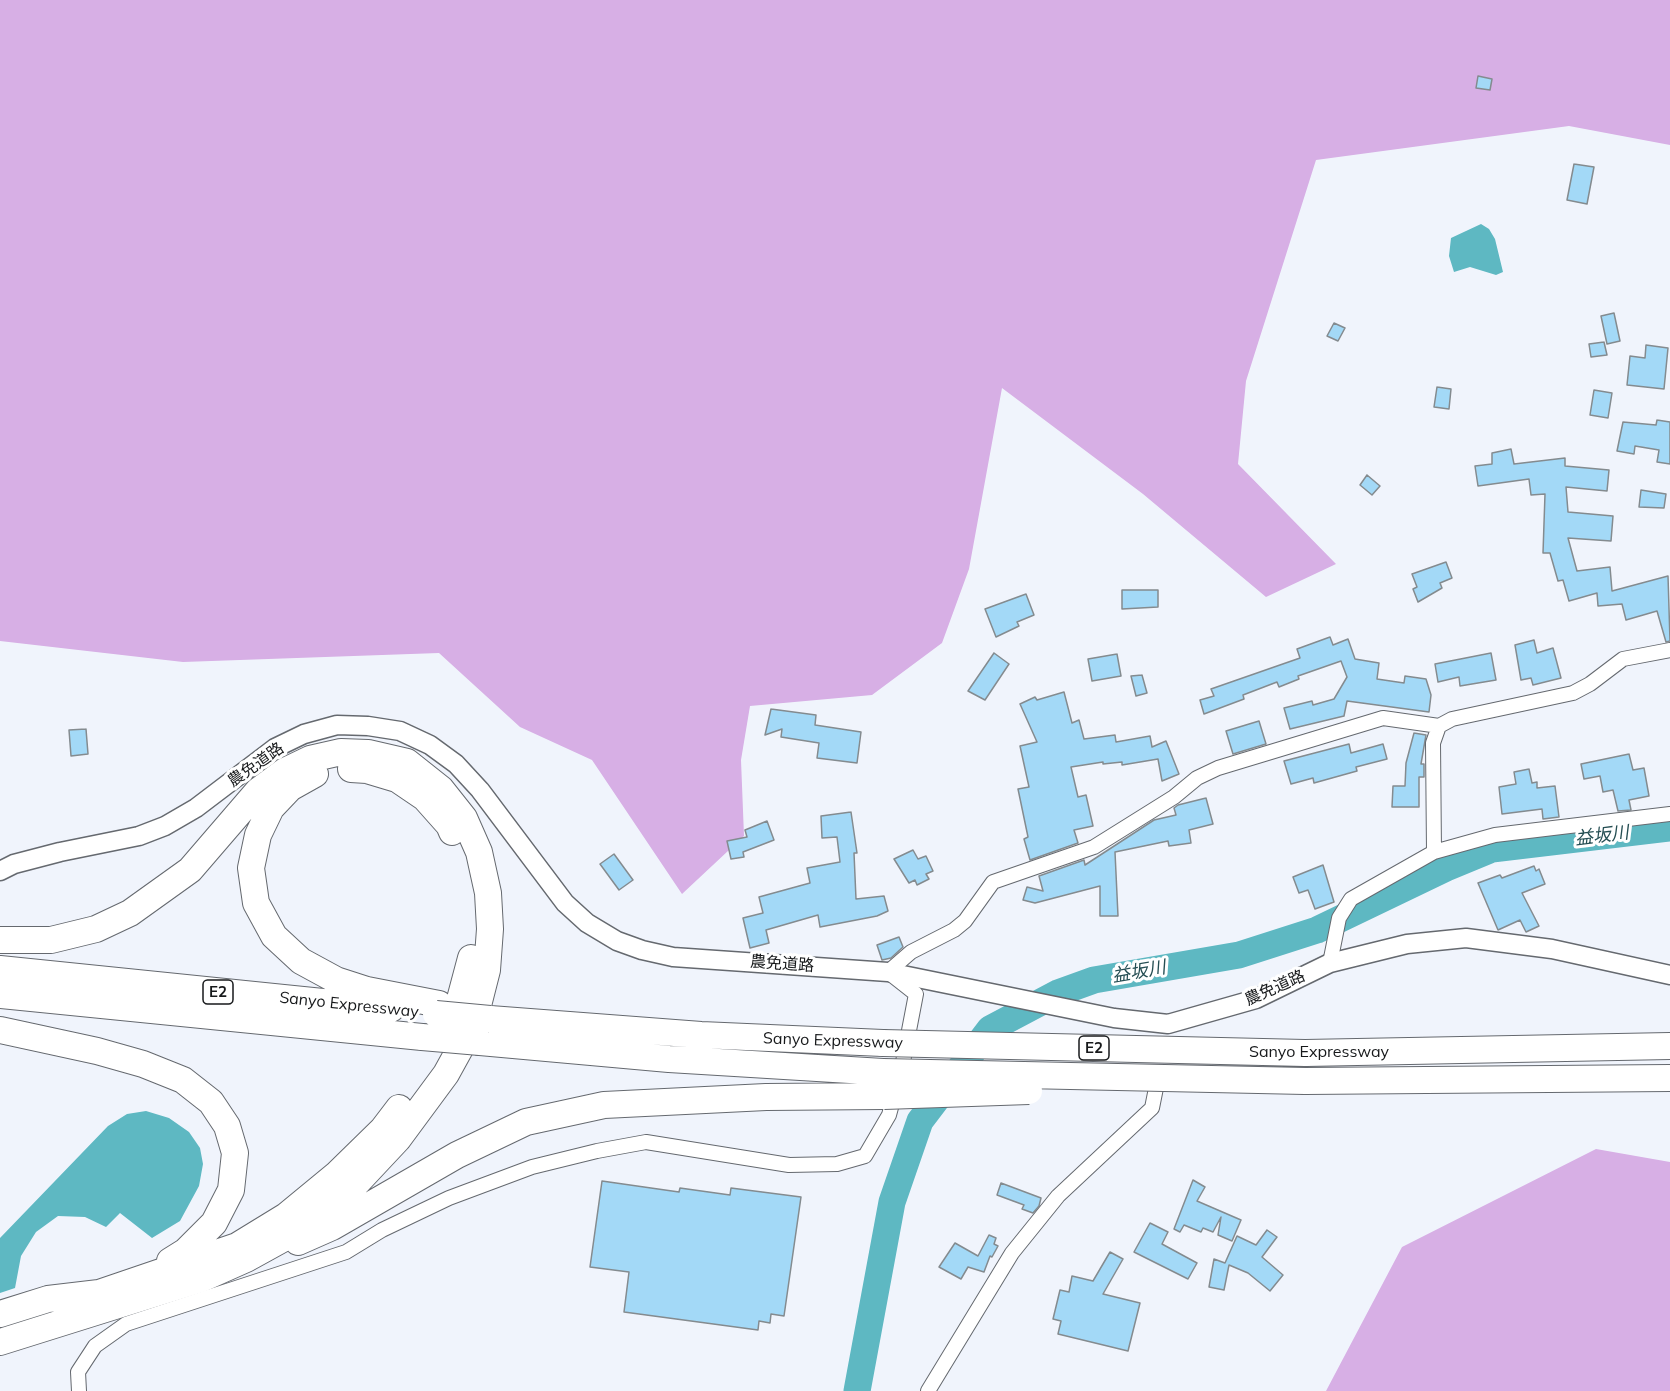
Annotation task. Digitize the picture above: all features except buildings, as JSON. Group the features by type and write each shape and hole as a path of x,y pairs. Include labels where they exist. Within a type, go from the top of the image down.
{"highway":[{"path":"0,940 51,940 96,929 130,913 190,870 258,791 285,771 310,759 341,752 368,753 407,762 441,789 464,818 479,852 488,893 490,929 487,970 473,1025 439,1084 398,1139 353,1187 295,1232 246,1259 190,1283 0,1342"},
{"path":"0,1314 48,1299 99,1293 237,1246 286,1216 329,1181 383,1129 430,1068 455,1018 470,967 474,928 472,895 462,855 449,825 425,798 397,779 367,770 342,769 315,774 290,788 271,808 258,835 251,868 256,903 274,936 301,961 336,980 438,1009"},
{"name":"Sanyo Expressway","path":"0,969 438,1009 490,1019 701,1035 883,1043 1305,1053 1670,1046"},
{"name":"Sanyo Expressway","path":"0,995 669,1059 884,1084 1670,1078"},
{"path":"0,1030 97,1050 143,1064 183,1080 212,1102 227,1126 235,1153 231,1190 214,1223 186,1251 136,1282"},
{"path":"246,1259 272,1254 332,1227 457,1155 526,1122 604,1105 766,1096 884,1084"}],"street":[{"path":"79,1391 78,1372 95,1346 126,1324 346,1252 382,1230 449,1198 532,1167 646,1142 789,1165 837,1164 865,1156 889,1115 902,1067 916,993 888,972 911,952 960,925 993,882 1094,847 1174,797 1207,772 1383,718 1439,726 1452,719 1572,693 1590,684 1623,659 1670,650"},
{"name":"農免道路","path":"0,871 14,864 139,836 165,826 196,808 275,748 304,734 337,725 368,726 400,731 430,745 456,764 480,790 565,903 587,923 617,941 673,957 888,972 1064,1008 1168,1024 1256,999 1330,963 1407,944 1466,938 1552,950 1670,975"},
{"path":"1434,852 1433,743 1439,726"},
{"path":"1330,963 1332,943 1339,918 1351,899 1434,852 1495,834 1670,814"},
{"path":"928,1391 1012,1253 1058,1196 1152,1108 1168,1024"}],"shaded area":[{"path":"0,0 1670,0 1670,145 1569,126 1316,160 1246,381 1238,464 1336,564 1266,597 1143,494 1002,388 969,569 942,643 872,695 750,706 741,760 744,836 682,894 592,760 520,727 439,653 183,662 0,641"},
{"path":"1596,1149 1670,1162 1670,1391 1326,1391 1402,1247"}],"water":[{"path":"1481,224 1489,229 1495,239 1503,272 1496,275 1470,267 1454,272 1449,256 1451,238"},
{"path":"146,1111 169,1118 189,1132 200,1148 203,1164 199,1186 180,1221 152,1238 120,1213 106,1227 85,1217 58,1216 36,1232 21,1256 15,1288 0,1293 0,1238 108,1126 127,1114"}],"waterway":[{"name":"益坂川","path":"857,1391 892,1202 920,1121 990,1029 1058,993 1094,980 1239,955 1317,930 1446,868 1492,849 1670,828"}]}
